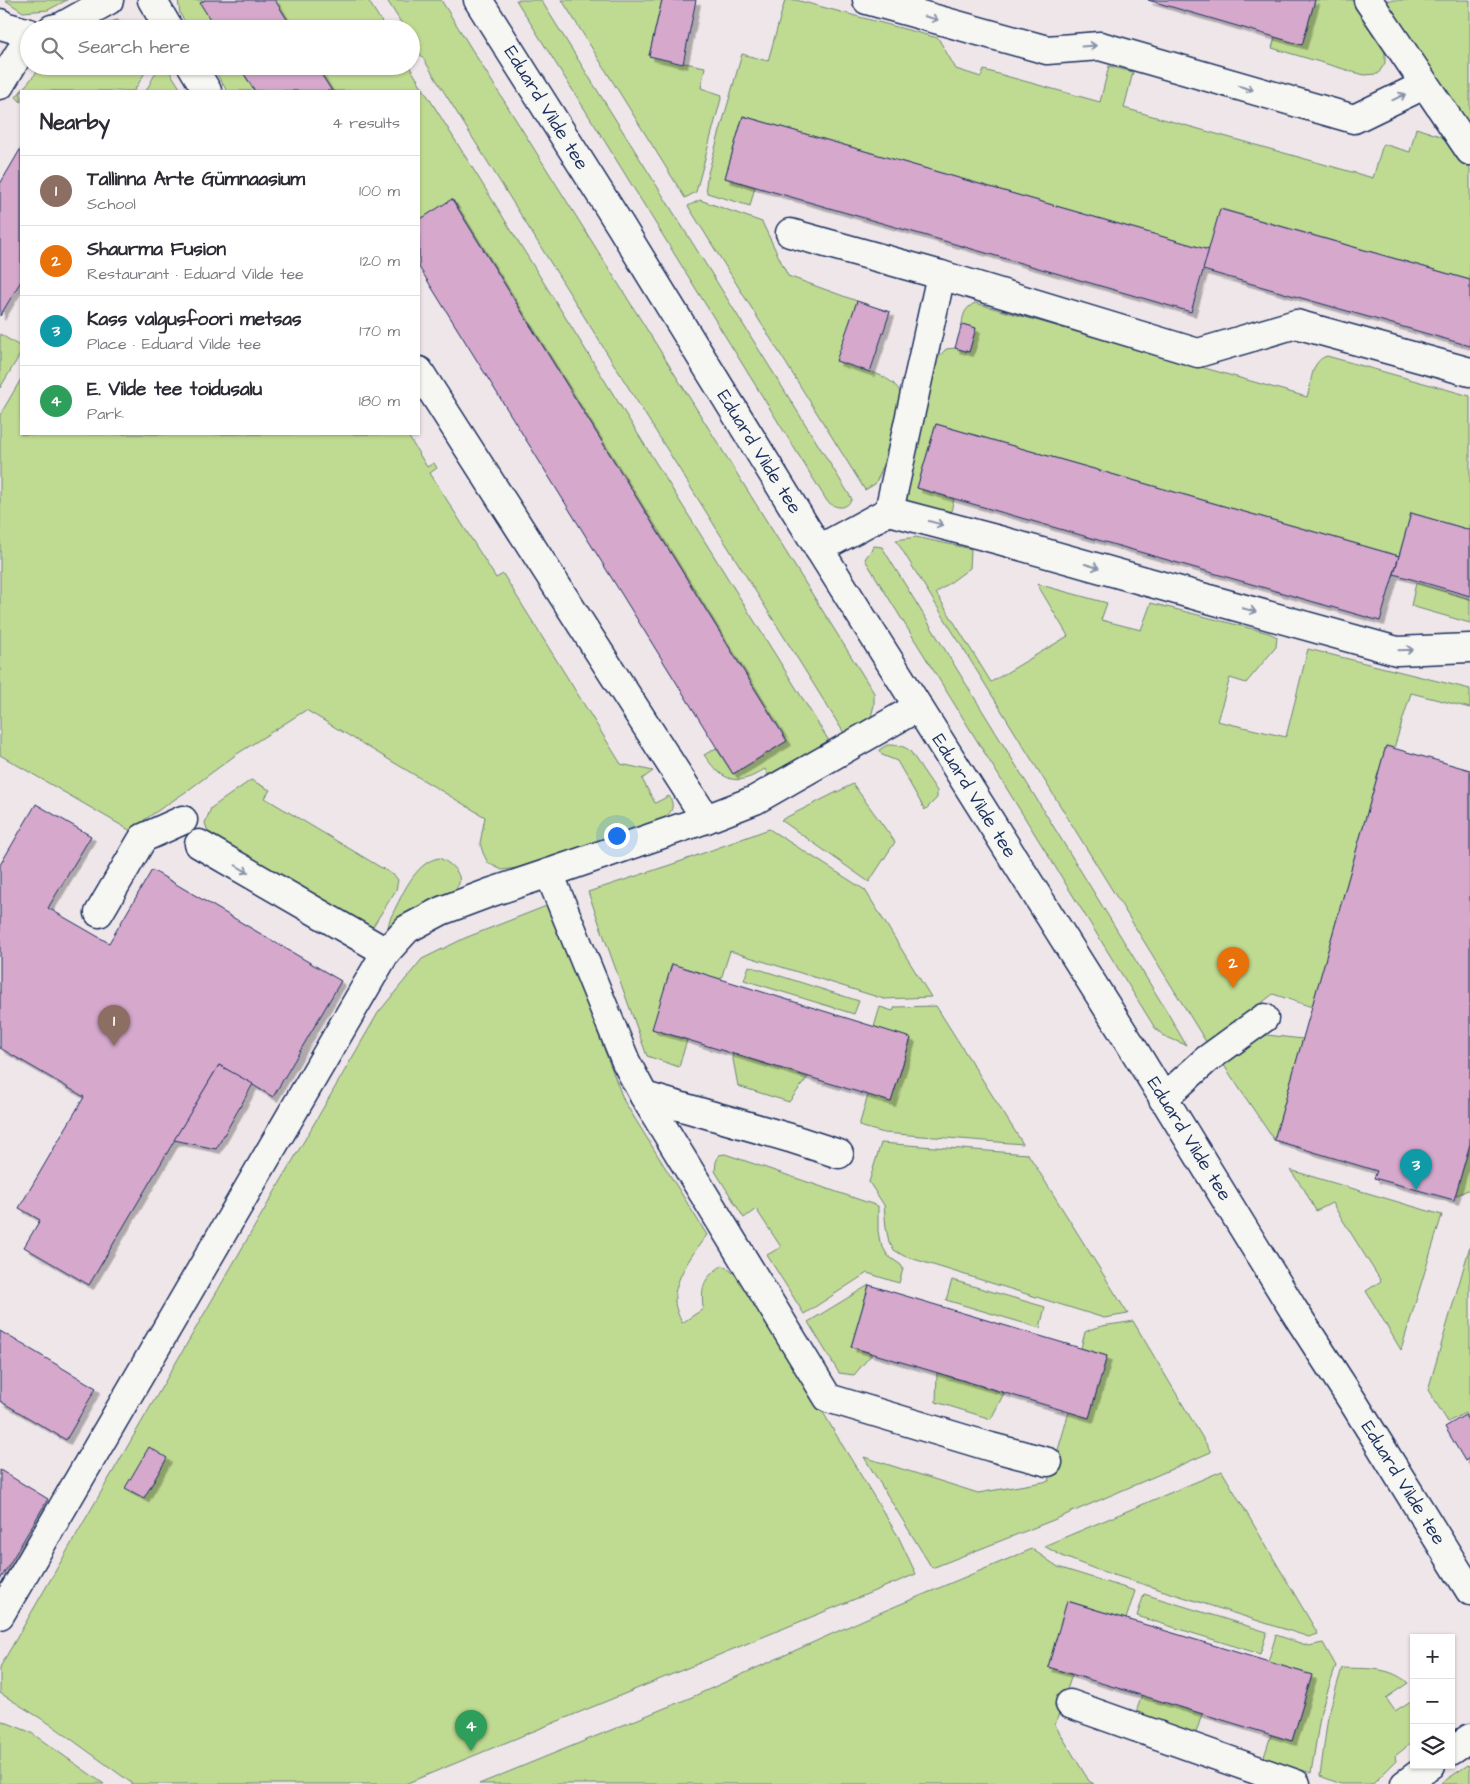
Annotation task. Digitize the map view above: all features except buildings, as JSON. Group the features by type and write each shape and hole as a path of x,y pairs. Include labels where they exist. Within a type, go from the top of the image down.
{"street":[{"path":"73,20 109,0"},
{"path":"152,0 164,20"},
{"name":"Eduard Vilde tee","path":"478,0 620,225 819,549 1470,1592"},
{"path":"867,0 1047,50 1100,46 1354,119 1424,85"},
{"path":"1368,0 1470,151"},
{"path":"0,23 20,30"},
{"path":"0,85 20,52"},
{"path":"197,75 206,90"},
{"path":"790,233 941,275 1198,353 1296,324 1470,372"},
{"path":"889,511 941,275"},
{"path":"420,373 706,820"},
{"path":"819,549 889,511 1397,651 1470,648"},
{"path":"0,1615 386,952 407,929 441,911 489,893 706,820 755,800 918,707"},
{"path":"99,913 143,838 183,820"},
{"path":"200,844 386,952"},
{"path":"549,873 626,1062 644,1096 828,1398 991,1447 1048,1462"},
{"path":"1164,1099 1206,1060 1264,1018"},
{"path":"644,1096 839,1154"},
{"path":"1070,1704 1296,1784"},
{"path":"1455,1748 1470,1738"},
{"path":"1405,1784 1426,1769"}],"green space":[{"path":"5,0 67,0 48,10 23,12"},
{"path":"178,0 205,0 201,3 211,20 184,20 180,14"},
{"path":"275,0 368,0 380,20 287,20"},
{"path":"387,0 441,0 874,693 871,717 844,733 420,53 420,20 399,20"},
{"path":"516,0 541,0 852,499 844,507 834,506 827,501"},
{"path":"562,0 662,0 649,56 705,67 701,88 722,95 696,192 685,198"},
{"path":"785,0 796,0 938,38 956,69 981,77 984,70 1100,102 1109,66 1133,72 1124,108 1373,178 1383,144 1410,152 1416,128 1452,140 1470,168 1470,280 1221,209 1209,250 743,116 725,178 755,187 750,206 707,193 708,173 742,54 768,61"},
{"path":"1315,0 1359,0 1385,47 1385,63 1378,74 1364,75 1272,48 1275,37 1302,45"},
{"path":"1385,0 1470,0 1470,126"},
{"path":"34,75 144,75 135,90 22,90"},
{"path":"154,75 172,75 181,90 147,90"},
{"path":"217,75 244,75 253,90 226,90"},
{"path":"322,75 415,75 829,741 768,775 765,769 752,777 740,780 722,774 704,755 716,748 733,774 787,741 453,200 420,219 420,90 331,90"},
{"path":"20,92 20,101 16,97"},
{"path":"700,200 762,222 788,276 857,301 837,361 889,380 896,386 901,396 901,404 880,474 875,484 865,490 688,206"},
{"path":"975,303 1307,397 1312,373 1317,363 1327,356 1470,396 1470,530 1411,513 1399,556 936,424 917,488 954,499 950,515 907,502 901,497 936,360 946,349 955,348 969,352 976,328 962,324 962,320 967,309"},
{"path":"0,334 20,346 20,355 0,388"},
{"path":"20,381 20,435 408,435 427,467 434,463 437,468 430,473 496,578 503,574 621,764 653,771 642,779 655,803 669,796 672,804 670,813 661,820 517,868 502,870 488,863 483,853 480,843 485,817 306,710 237,754 144,820 136,834 0,755 0,415"},
{"path":"916,537 971,549 970,568 936,593 991,682 1068,636 1037,584 1107,603 1101,620 1141,630 1151,603 1269,633 1277,637 1276,647 1246,683 1230,678 1217,721 1286,737 1308,649 1470,689 1470,708 1411,693 1394,748 1386,746 1312,1007 1273,994 1208,1045 896,540"},
{"path":"874,546 882,547 1186,1045 1164,1036 1155,1028 867,563 865,559"},
{"path":"1416,583 1470,599 1470,623 1411,606"},
{"path":"887,745 902,746 910,751 937,791 937,798 925,810 897,761 882,755 879,750"},
{"path":"251,780 270,790 265,798 395,876 398,880 396,890 370,931 209,835 205,823 211,808"},
{"path":"853,784 895,842 869,882 781,820"},
{"path":"769,829 865,890 931,997 884,999 730,951 721,979 652,1029 687,1040 679,1067 647,1056 588,892 679,862"},
{"path":"439,858 456,871 460,880 458,885 454,890 426,902 388,927 390,919 409,882 422,866"},
{"path":"549,905 624,1101 707,1235 686,1266 677,1284 675,1304 682,1323 703,1309 702,1294 705,1283 711,1274 723,1265 751,1287 835,1433 898,1536 916,1574 405,1784 133,1784 53,1726 0,1693 0,1667 378,1013 422,959 465,938"},
{"path":"749,966 859,1001 854,1014 744,980"},
{"path":"936,1006 1023,1144 884,1133 859,1126 868,1095 891,1102 911,1039 874,1027 880,1007 893,1011 895,1007"},
{"path":"1267,1035 1303,1039 1274,1140 1219,1058"},
{"path":"732,1054 808,1077 789,1102 738,1086"},
{"path":"881,1143 1028,1154 1128,1314 1104,1318 904,1256 894,1250 889,1242 884,1205 869,1182"},
{"path":"1470,1144 1470,1189 1455,1196"},
{"path":"725,1154 878,1206 880,1242 888,1256 901,1265 903,1269 899,1283 867,1273 804,1314 767,1255 781,1247 756,1209 744,1218 715,1171 719,1155"},
{"path":"1290,1170 1442,1215 1401,1350 1366,1291 1381,1281 1332,1203 1316,1211 1304,1189"},
{"path":"1470,1246 1470,1422 1465,1413 1448,1422 1428,1390"},
{"path":"952,1280 1045,1307 1040,1328 946,1300"},
{"path":"869,1285 851,1347 872,1354 854,1375 839,1373 808,1322"},
{"path":"1133,1321 1211,1452 1056,1519 932,1568 864,1457 978,1493 1049,1481 1069,1412 1089,1418 1107,1356 1081,1348 1085,1332 1102,1326"},
{"path":"937,1373 1004,1393 991,1419 936,1402"},
{"path":"1222,1471 1318,1634 1309,1637 1095,1569 1064,1557 1044,1546"},
{"path":"1032,1549 1058,1567 1135,1591 1126,1619 1068,1601 1048,1667 1072,1675 1055,1725 1089,1781 1094,1784 479,1784 692,1697 865,1619"},
{"path":"1144,1594 1267,1632 1260,1654 1137,1616"},
{"path":"1276,1635 1309,1646 1323,1643 1336,1666 1321,1711 1311,1773 1264,1757 1271,1735 1292,1741 1312,1675 1268,1662"},
{"path":"1342,1668 1385,1671 1408,1683 1386,1698 1395,1711 1410,1702 1410,1744 1395,1756 1396,1761 1373,1784 1341,1784 1320,1776 1328,1716"},
{"path":"1142,1695 1202,1714 1196,1733 1135,1715"},
{"path":"0,1720 30,1732 104,1784 0,1784"},
{"path":"1468,1765 1470,1767 1470,1784 1440,1784"}],"place":[{"name":"Shaurma Fusion","path":"1233,988"},
{"name":"Tallinna Arte Gümnaasium","path":"114,1046"},
{"name":"Kass valgusfoori metsas","path":"1416,1190"},
{"name":"E. Vilde tee toidusalu","path":"471,1751"}]}
